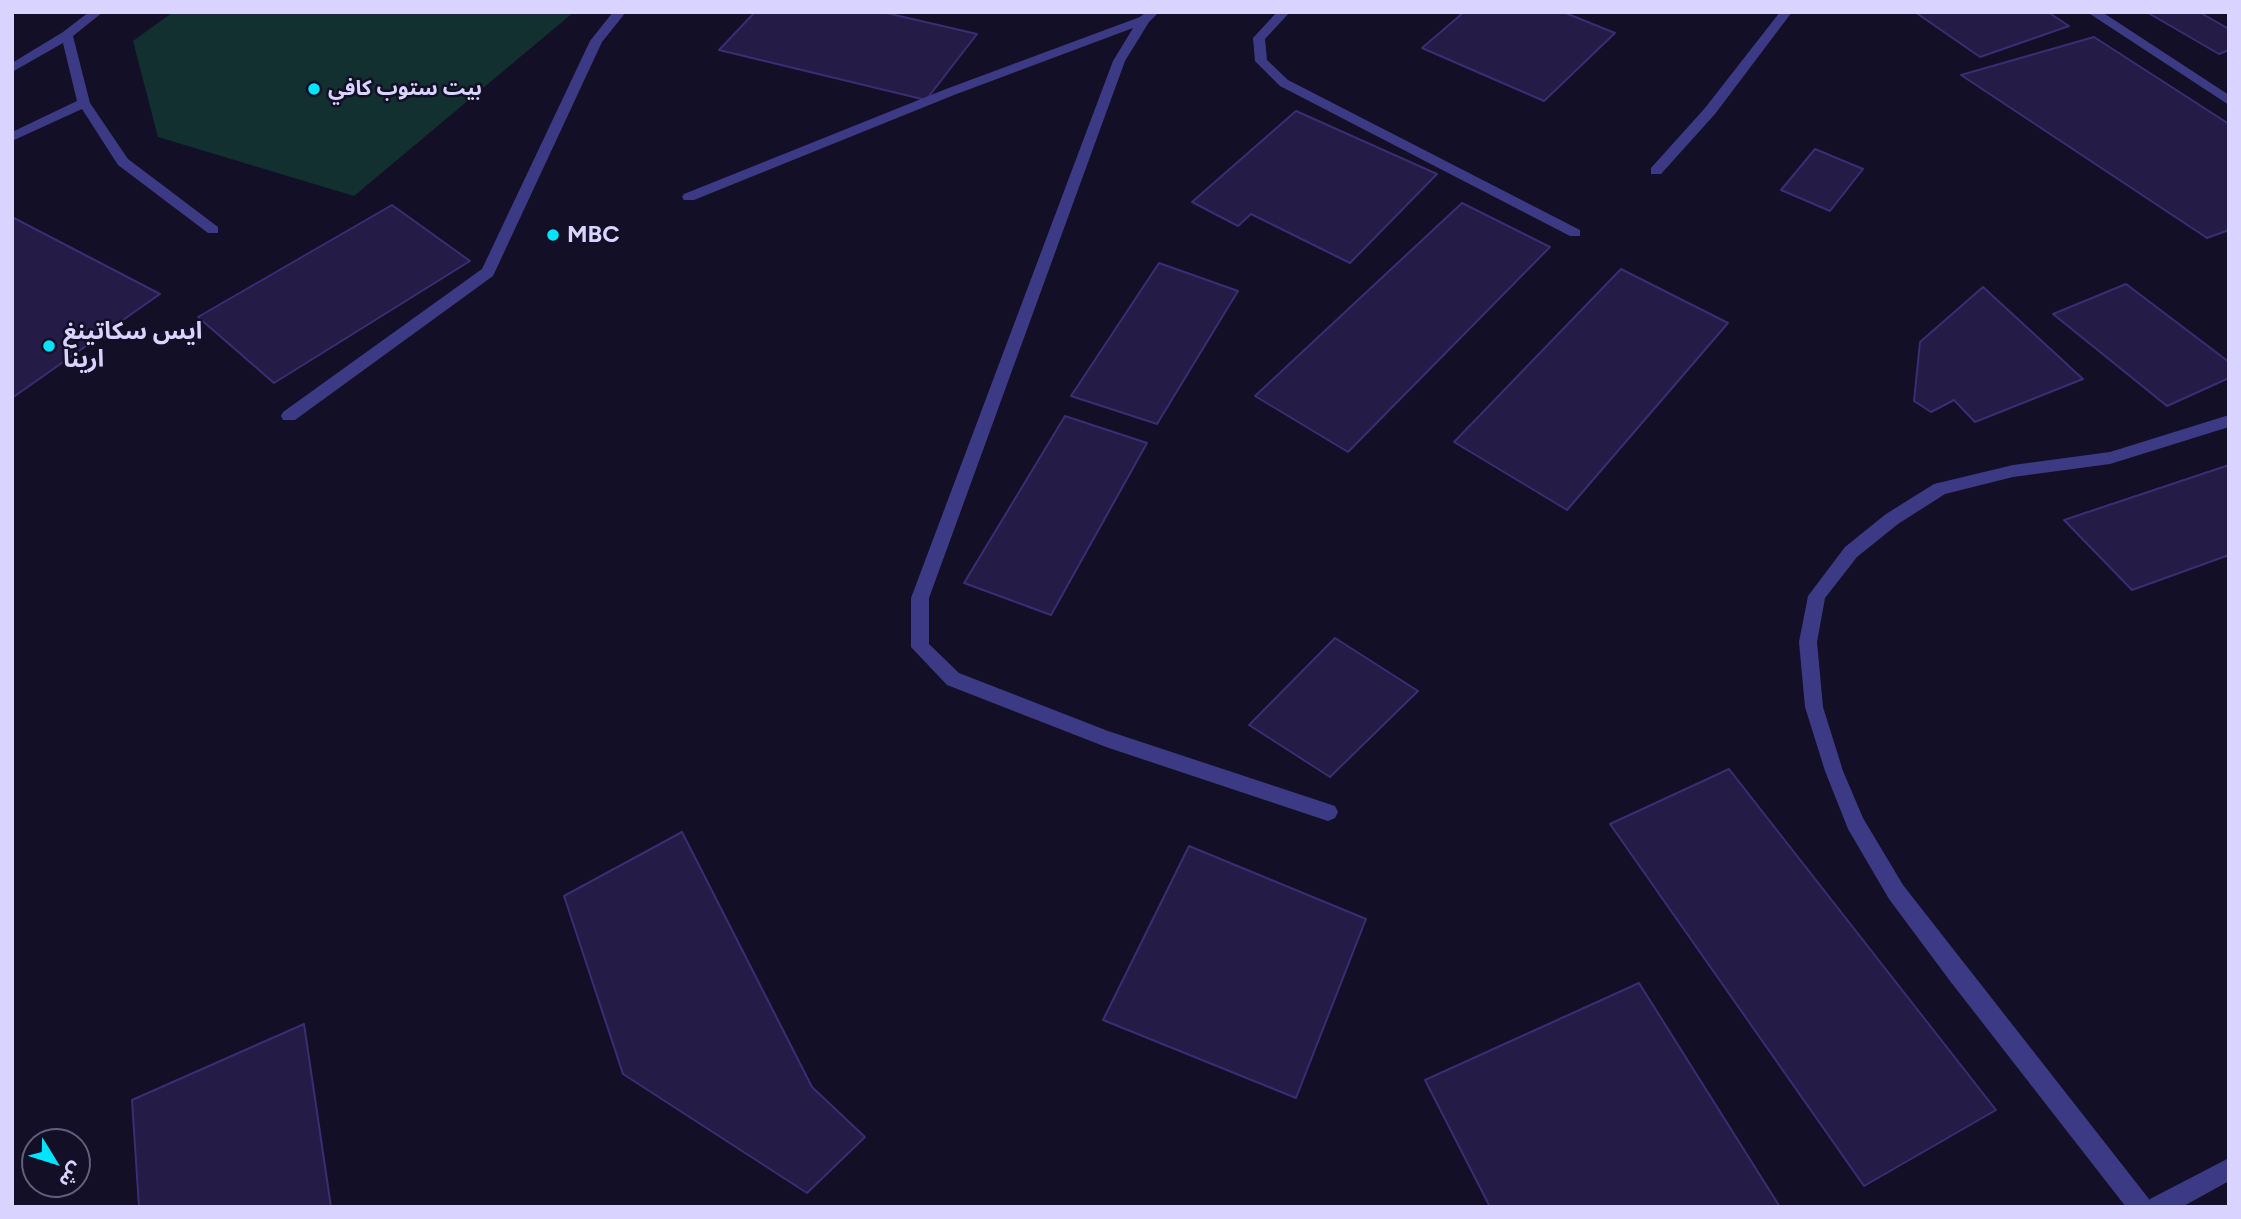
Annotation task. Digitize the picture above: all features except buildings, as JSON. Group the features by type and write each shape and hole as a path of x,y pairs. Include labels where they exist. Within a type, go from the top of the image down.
{"street":[{"path":"12,68 67,35 97,12"},
{"path":"289,416 488,272 596,41 620,12"},
{"path":"1284,12 1259,38 1261,61 1283,83 1574,233"},
{"path":"1657,171 1710,111 1786,12"},
{"path":"2093,12 2229,101"},
{"path":"689,197 1148,16"},
{"path":"1148,16 1114,74 920,598 920,647 953,679 1106,739 1328,812"},
{"path":"67,35 84,103 123,162 213,230"},
{"path":"12,137 84,103"},
{"path":"2141,1207 1896,892 1855,823 1834,771 1814,707 1808,642 1817,596 1851,552 1892,519 1940,489 2012,471 2110,458 2229,421"},
{"path":"2158,1207 2229,1169"}],"green space":[{"name":"بيت ستوب كافي","path":"173,12 574,12 354,196 158,137 133,41"}],"place":[{"name":"بيت ستوب كافي","path":"314,89"},
{"name":"MBC","path":"553,235"},
{"name":"ايس سكاتينغ ارينا","path":"49,346"}]}
